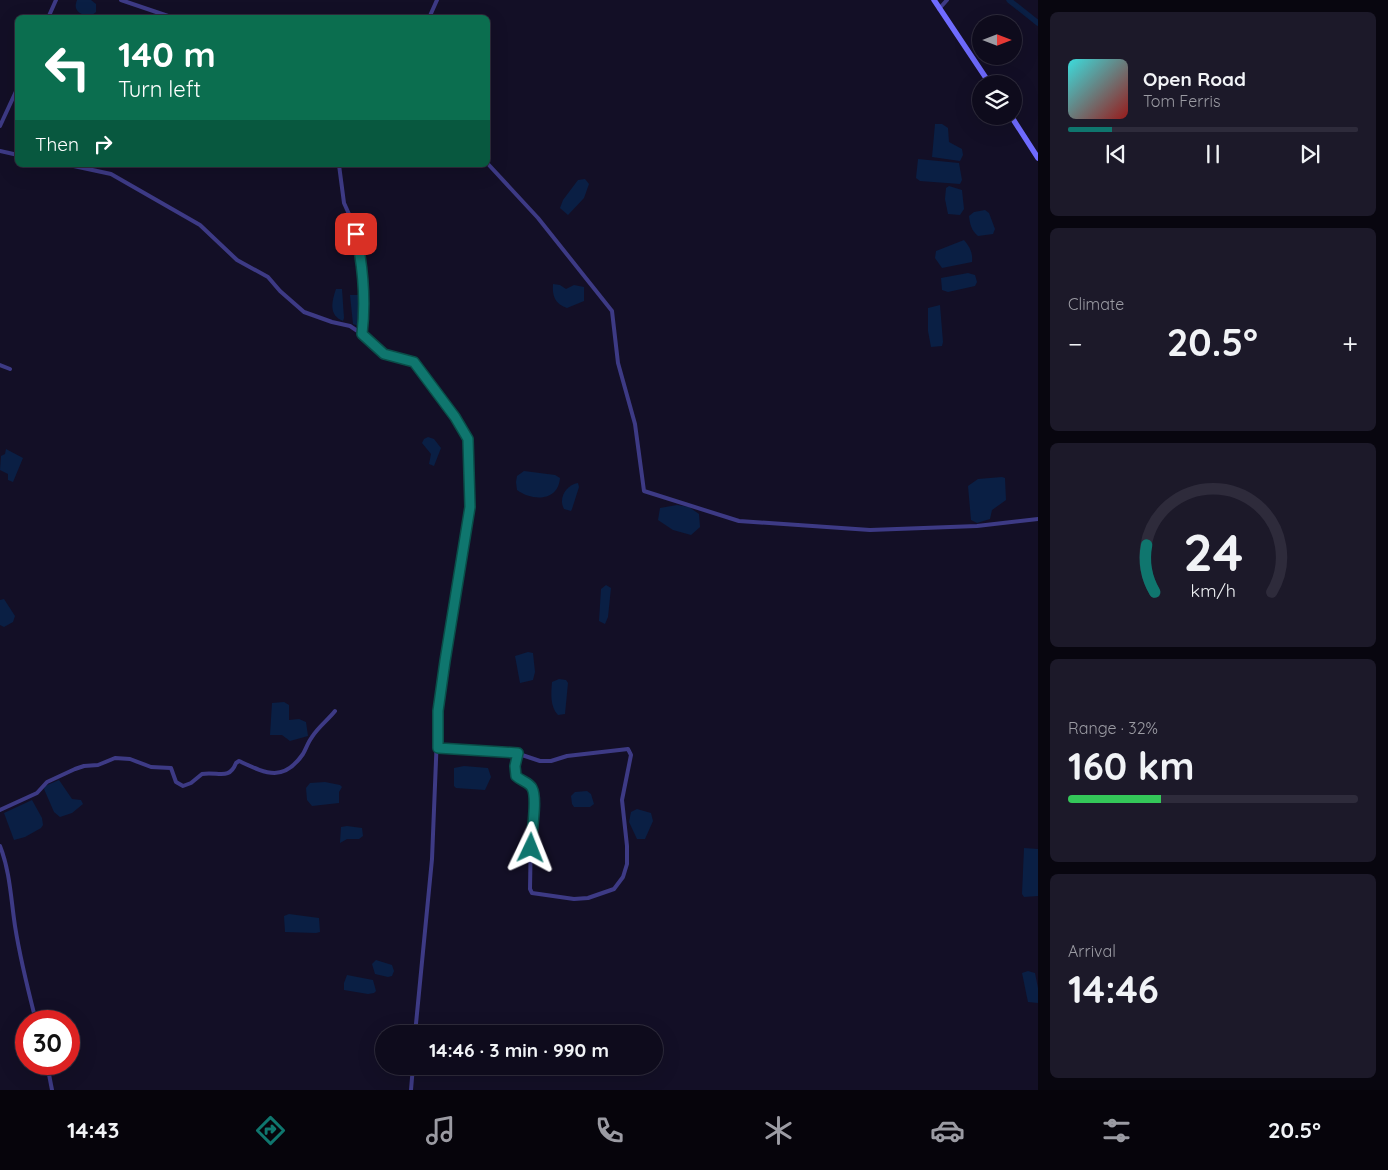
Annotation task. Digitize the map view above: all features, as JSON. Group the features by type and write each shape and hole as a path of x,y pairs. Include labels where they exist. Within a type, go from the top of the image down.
{"main road":[{"path":"934,0 984,75"},
{"path":"1017,125 1038,158"}],"street":[{"path":"49,15 56,0"},
{"path":"121,0 165,15"},
{"path":"430,15 437,0"},
{"path":"939,8 948,0"},
{"path":"0,126 15,94"},
{"path":"0,151 15,154"},
{"path":"490,166 538,218 612,311 618,363 635,424 644,491 739,521 870,530 977,526 1038,519"},
{"path":"78,167 111,174 200,226 237,260 268,277 280,291 304,312 350,326 384,354 414,362 455,417 468,439 470,507 438,711 432,859 417,1025"},
{"path":"338,167 344,203 353,223 362,266 364,312 362,334"},
{"path":"0,365 10,369"},
{"path":"0,810 37,793 46,782 75,769 98,765 115,758 130,759 151,767 171,768 176,782 183,786 191,783 202,774 216,773 226,775 232,771 239,761 265,774 278,774 294,764 302,755 312,736 335,711"},
{"path":"438,748 518,753 540,761 628,749 631,752 622,806 627,832 627,864 623,877 614,889 582,900 532,893 533,789 531,785 516,776 515,766 518,753"},
{"path":"0,846 6,862 9,894 22,964 33,1010"},
{"path":"49,1075 52,1090"},
{"path":"411,1090 412,1075"}],"water":[{"path":"77,0 91,0 96,4 96,12 92,15 84,15 77,10"},
{"path":"935,124 942,124 948,128 949,142 962,149 963,155 960,161 932,157"},
{"path":"918,159 959,163 962,180 960,184 920,181 916,178"},
{"path":"585,179 589,184 584,198 568,215 560,208 563,200 578,180"},
{"path":"949,186 962,190 964,209 960,215 948,214 945,199 946,188"},
{"path":"985,210 989,213 995,229 993,234 978,236 971,227 969,216 974,212"},
{"path":"964,240 971,250 972,262 942,268 935,258 936,251"},
{"path":"968,273 975,275 977,282 975,286 948,292 942,290 941,278"},
{"path":"553,284 560,285 566,289 574,285 584,287 584,301 567,308 563,306 555,299"},
{"path":"336,289 342,289 343,321 335,315 332,307"},
{"path":"350,295 360,295 362,311 358,326 353,324"},
{"path":"940,305 943,342 942,346 931,347 928,331 928,308"},
{"path":"428,437 434,439 441,448 434,466 429,464 431,454 422,443"},
{"path":"6,449 23,458 13,482 8,480 8,474 0,470 1,456 5,454"},
{"path":"524,471 555,475 560,478 555,492 543,497 537,497 523,494 517,490 517,476"},
{"path":"1005,478 1006,500 992,510 990,519 977,523 971,520 968,486 978,479"},
{"path":"578,483 579,487 571,511 564,509 562,501 564,493 570,486"},
{"path":"677,505 689,507 699,514 700,527 691,535 673,530 658,520 660,508"},
{"path":"606,585 611,588 608,617 605,624 599,621 601,589"},
{"path":"4,599 15,616 13,622 4,627 0,625 0,600"},
{"path":"528,652 533,653 535,672 533,680 520,683 515,656"},
{"path":"559,679 566,680 568,683 565,714 558,715 552,704 551,691 552,682"},
{"path":"284,702 289,705 289,720 299,719 306,722 308,736 290,741 282,735 270,735 272,703"},
{"path":"464,766 488,768 491,777 485,790 456,788 454,786 454,768"},
{"path":"59,780 72,799 81,800 83,804 72,813 60,817 54,812 44,789 45,786"},
{"path":"325,782 342,787 339,792 339,803 312,806 307,800 306,788 310,783"},
{"path":"587,791 591,794 594,804 590,807 574,807 571,796 575,792"},
{"path":"32,800 42,818 43,825 25,837 14,840 4,813"},
{"path":"637,809 651,813 653,821 645,839 637,839 629,822 631,812"},
{"path":"341,827 362,828 363,836 359,839 347,839 340,843"},
{"path":"1024,848 1038,849 1038,896 1024,897 1022,894"},
{"path":"289,914 319,918 320,932 285,932 284,916"},
{"path":"376,960 392,965 394,971 392,976 375,974 372,964"},
{"path":"1028,971 1035,973 1038,1003 1028,1002 1022,973"},
{"path":"347,975 373,980 376,991 368,994 344,990"}],"waterway":[{"path":"1009,0 1038,23"}],"route":[{"path":"356,234 362,266 364,312 362,334 384,354 414,362 455,417 468,439 470,507 438,711 438,748 518,753 515,766 516,776 531,785 533,789 534,815 531,848"}]}
